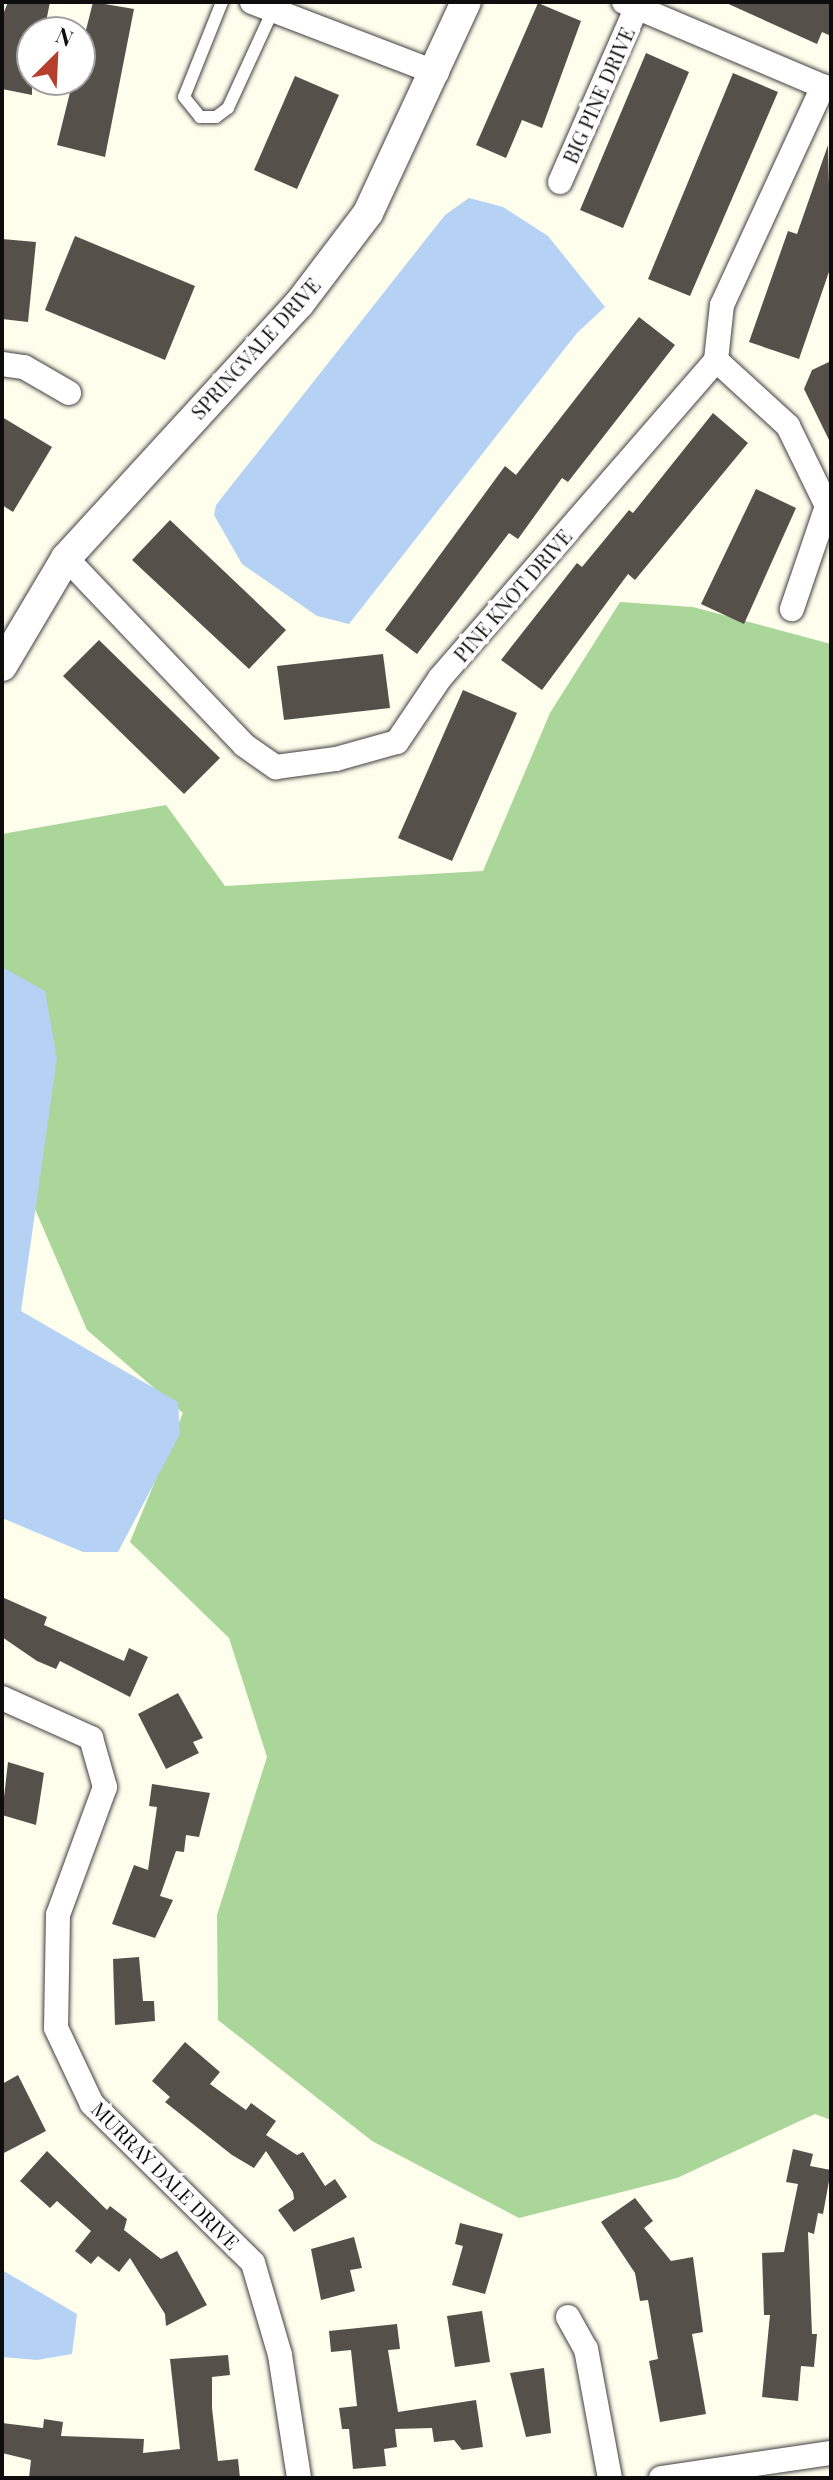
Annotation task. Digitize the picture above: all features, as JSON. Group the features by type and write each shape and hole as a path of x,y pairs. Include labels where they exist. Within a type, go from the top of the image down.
{"street":[{"name":"SPRINGVALE DRIVE","path":"2,666 66,558 299,304 360,225 437,73 466,2"},
{"name":"BIG PINE DRIVE","path":"560,182 633,4 827,88"},
{"path":"274,7 437,73"},
{"path":"792,609 827,506 788,426 716,360 722,305 827,88"},
{"name":"PINE KNOT DRIVE","path":"66,558 244,745 276,767 336,759 397,742 440,678 716,360"},
{"path":"2,364 24,367 69,393"},
{"name":"MURRAY DALE DRIVE","path":"2,1698 91,1738 105,1787 58,1915 56,2028 92,2104 253,2263 280,2355 299,2478"},
{"path":"568,2317 586,2349 610,2478"},
{"path":"661,2478 831,2453"}],"lane":[{"path":"222,2 184,97 200,117 216,117 228,108 274,7"}],"green space":[{"path":"620,602 693,607 831,644 831,2120 815,2114 677,2178 519,2218 372,2141 218,2020 217,1915 267,1757 229,1638 130,1542 183,1413 87,1330 35,1209 2,975 2,834 166,805 225,886 483,871 550,713"}],"water":[{"path":"469,198 503,207 548,236 605,307 577,333 349,624 317,616 242,564 214,515 216,505 445,215"},
{"path":"2,967 45,991 57,1058 21,1311 178,1402 180,1434 118,1552 83,1552 2,1518"},
{"path":"2,2270 77,2314 72,2354 37,2360 2,2357"}],"building":[{"path":"8,2 50,2 47,16 16,16 16,92 2,89 2,17"},
{"path":"93,2 134,9 105,157 57,145 69,96 96,96 96,16 90,16"},
{"path":"724,2 831,2 831,36 822,32 817,44"},
{"path":"538,3 581,21 542,128 522,120 506,158 476,145"},
{"path":"646,53 689,72 623,228 580,210"},
{"path":"733,73 778,92 690,296 648,279"},
{"path":"295,76 339,95 297,189 254,170"},
{"path":"828,145 831,266 799,359 749,342 788,231 797,234"},
{"path":"75,236 195,286 165,360 45,310"},
{"path":"2,239 36,242 28,322 2,319"},
{"path":"639,317 675,345 568,482 562,478 518,539 509,533 417,654 385,630 505,466 516,475"},
{"path":"831,361 831,444 804,389 812,370"},
{"path":"713,413 748,443 635,580 628,574 542,690 501,660 577,563 582,567 629,510 633,513"},
{"path":"2,417 52,447 13,512 2,505"},
{"path":"756,489 796,508 744,624 701,604"},
{"path":"170,520 286,630 249,669 132,560"},
{"path":"99,640 220,758 184,794 63,676"},
{"path":"383,654 390,708 284,720 277,666"},
{"path":"463,690 517,713 452,861 398,838"},
{"path":"2,1597 47,1617 44,1625 124,1661 129,1648 148,1657 130,1697 60,1661 56,1669 37,1661 2,1637"},
{"path":"178,1693 203,1738 193,1742 199,1753 166,1769 138,1714"},
{"path":"8,1762 44,1773 36,1825 2,1815"},
{"path":"152,1784 210,1793 199,1837 186,1835 184,1852 176,1851 160,1896 173,1900 155,1938 112,1924 134,1865 148,1870 157,1807 149,1806"},
{"path":"139,1957 143,2001 154,2001 155,2021 115,2025 113,1959"},
{"path":"185,2042 220,2072 210,2084 246,2110 251,2103 276,2121 266,2135 297,2155 303,2152 325,2186 335,2179 347,2197 294,2232 278,2210 294,2199 293,2192 266,2151 254,2168 232,2155 165,2102 170,2097 152,2081"},
{"path":"18,2075 46,2131 2,2154 2,2084"},
{"path":"793,2149 813,2154 810,2166 831,2170 823,2214 818,2213 814,2234 808,2232 812,2334 817,2334 814,2367 801,2366 798,2401 762,2397 770,2315 764,2315 762,2253 784,2252 798,2184 786,2182"},
{"path":"47,2151 107,2210 110,2206 127,2219 124,2230 161,2259 177,2251 207,2305 166,2326 165,2314 130,2258 119,2272 98,2256 91,2264 75,2251 91,2231 57,2201 50,2208 20,2181"},
{"path":"635,2198 653,2221 644,2228 671,2261 693,2257 703,2332 692,2334 706,2414 660,2422 649,2361 658,2359 648,2300 640,2301 635,2273 601,2222"},
{"path":"460,2223 503,2234 485,2294 452,2285 463,2246 455,2244"},
{"path":"354,2237 362,2268 350,2270 355,2291 321,2300 311,2249"},
{"path":"482,2311 490,2362 455,2367 447,2316"},
{"path":"397,2324 400,2349 388,2350 398,2412 476,2400 483,2447 462,2450 454,2440 434,2442 432,2428 395,2429 397,2447 384,2449 386,2466 353,2469 349,2429 342,2429 339,2408 357,2406 351,2350 331,2352 329,2331"},
{"path":"228,2355 230,2375 212,2377 212,2408 218,2461 238,2459 240,2478 29,2478 31,2460 2,2453 2,2423 43,2428 44,2419 63,2422 61,2436 144,2439 143,2453 180,2449 170,2359"},
{"path":"544,2368 551,2433 526,2437 510,2373"}]}
